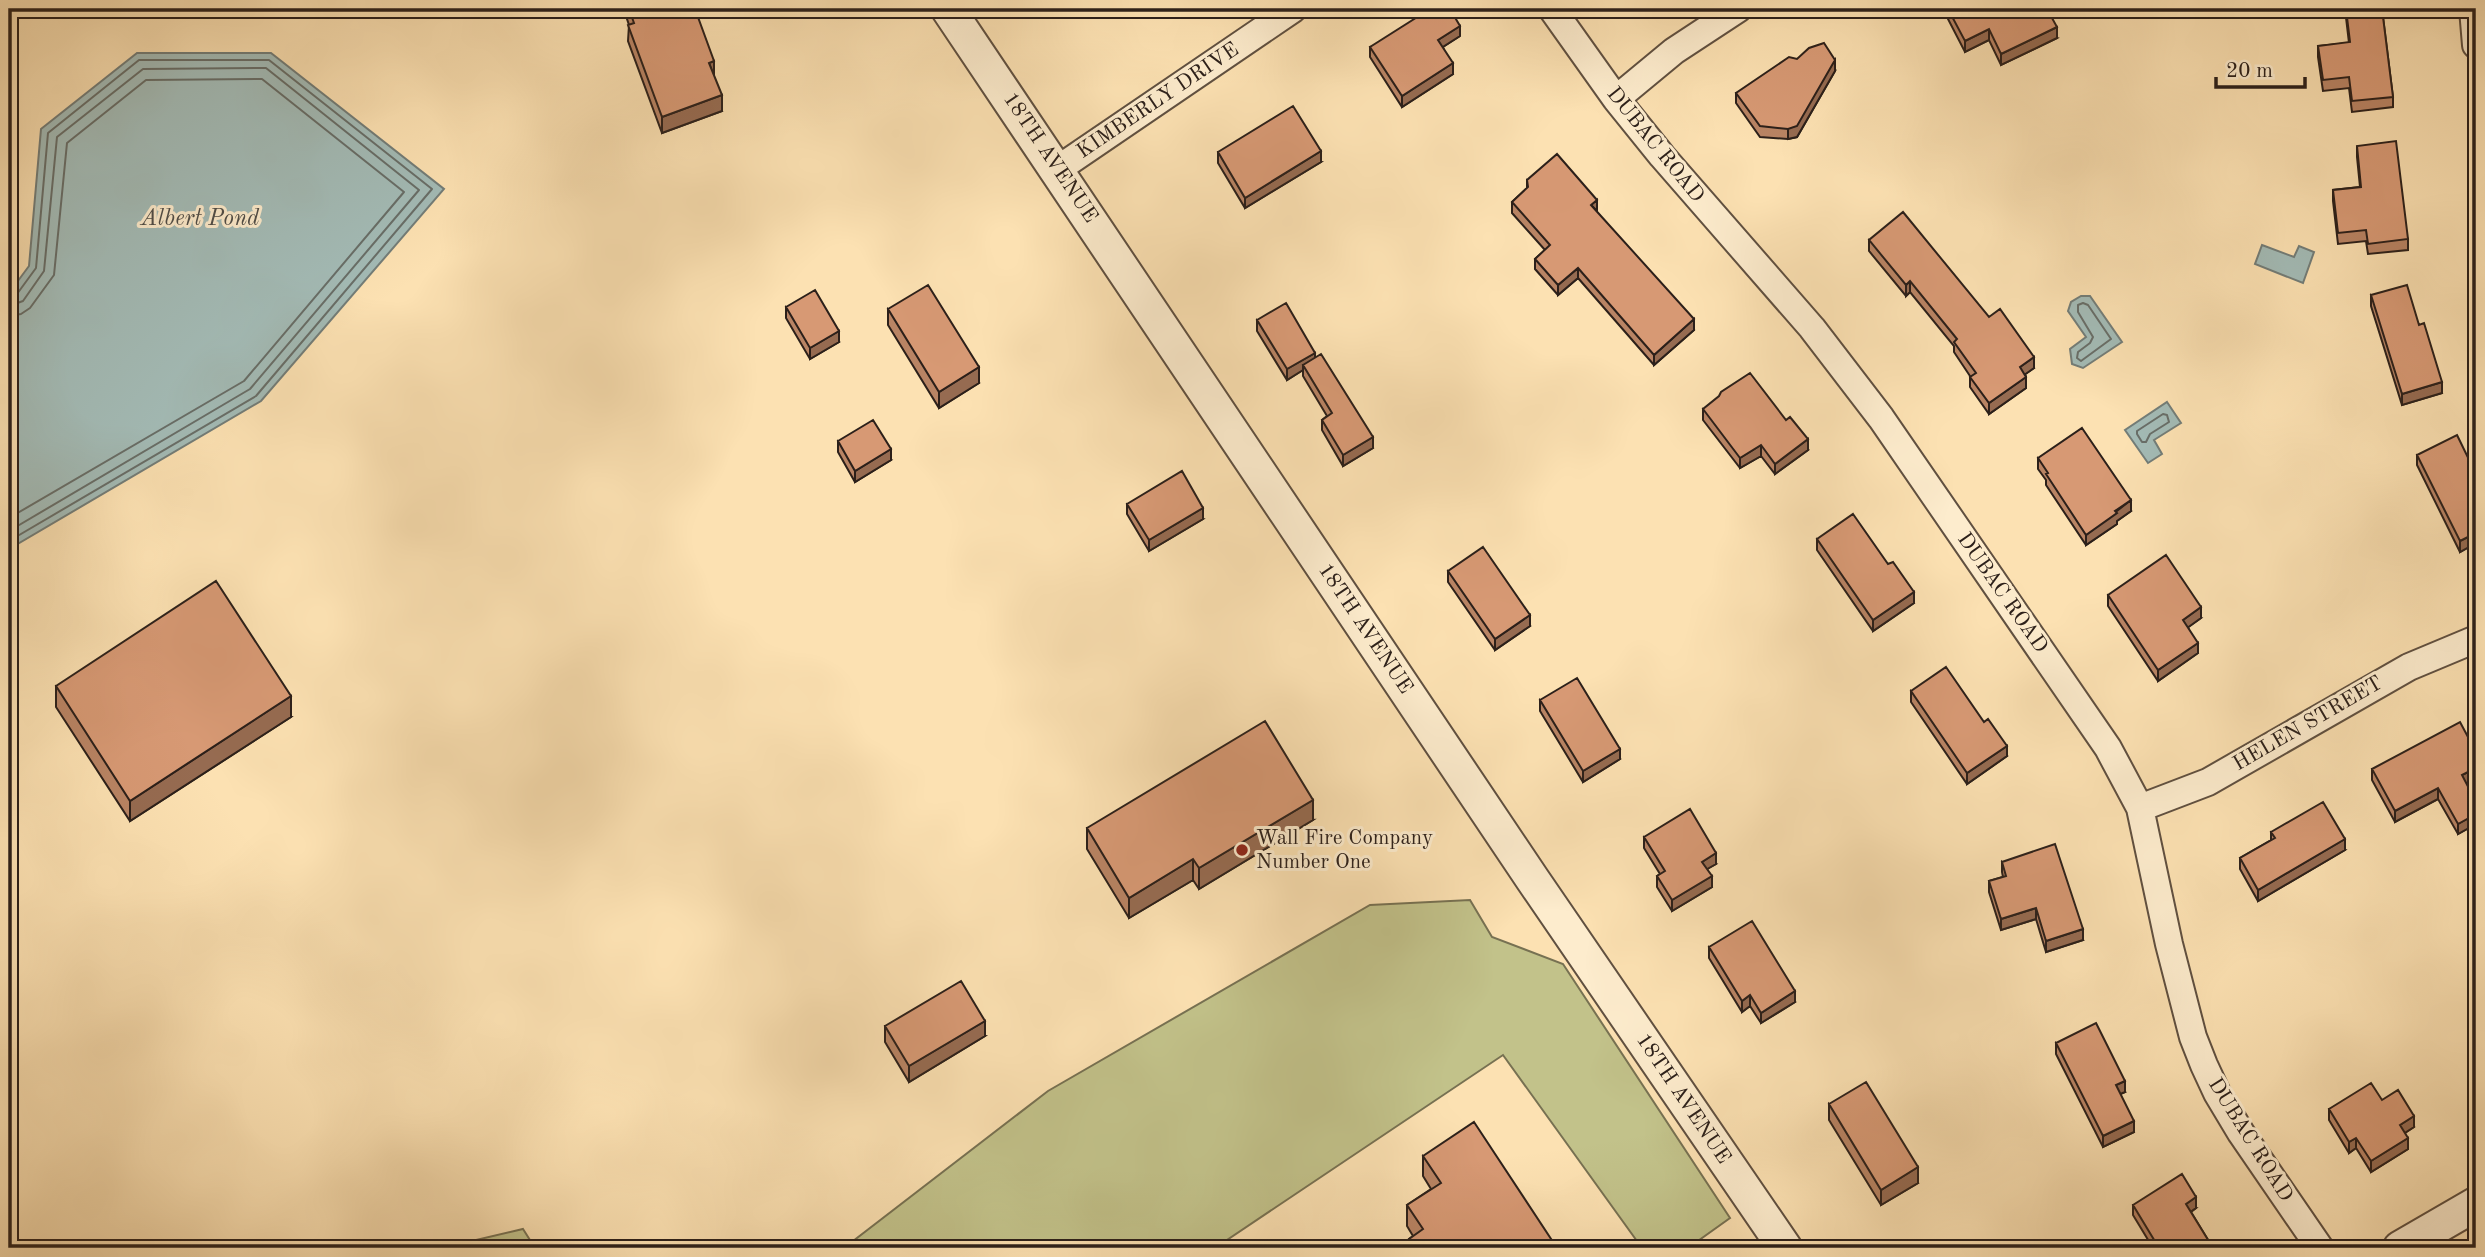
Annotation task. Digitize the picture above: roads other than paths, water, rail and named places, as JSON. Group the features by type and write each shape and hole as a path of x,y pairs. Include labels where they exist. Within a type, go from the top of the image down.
{"street":[{"name":"18TH AVENUE","path":"948,9 1058,169 1532,880 1785,1248"},
{"name":"KIMBERLY DRIVE","path":"1058,169 1293,9"},
{"name":"DUBAC ROAD","path":"1552,9 1616,99 1662,156 1812,328 1881,418 2108,748 2140,808 2169,944 2193,1037 2204,1065 2241,1133 2320,1248"},
{"path":"1616,99 1674,51 1738,9"},
{"path":"2473,9 2476,46"},
{"name":"HELEN STREET","path":"2140,808 2208,782 2409,667 2476,639"},
{"path":"2400,1248 2476,1204"}],"water":[{"name":"Albert Pond","path":"137,53 271,53 444,189 261,401 9,549 9,293 29,266 41,129"},
{"path":"2262,245 2294,257 2299,246 2314,252 2303,283 2255,264"},
{"path":"2081,296 2090,296 2122,342 2083,368 2072,364 2070,349 2086,337 2068,311 2071,302"},
{"path":"2167,402 2181,423 2154,440 2162,454 2148,463 2125,430"}],"place":[{"name":"Wall Fire Company Number One","path":"1242,850"}]}
